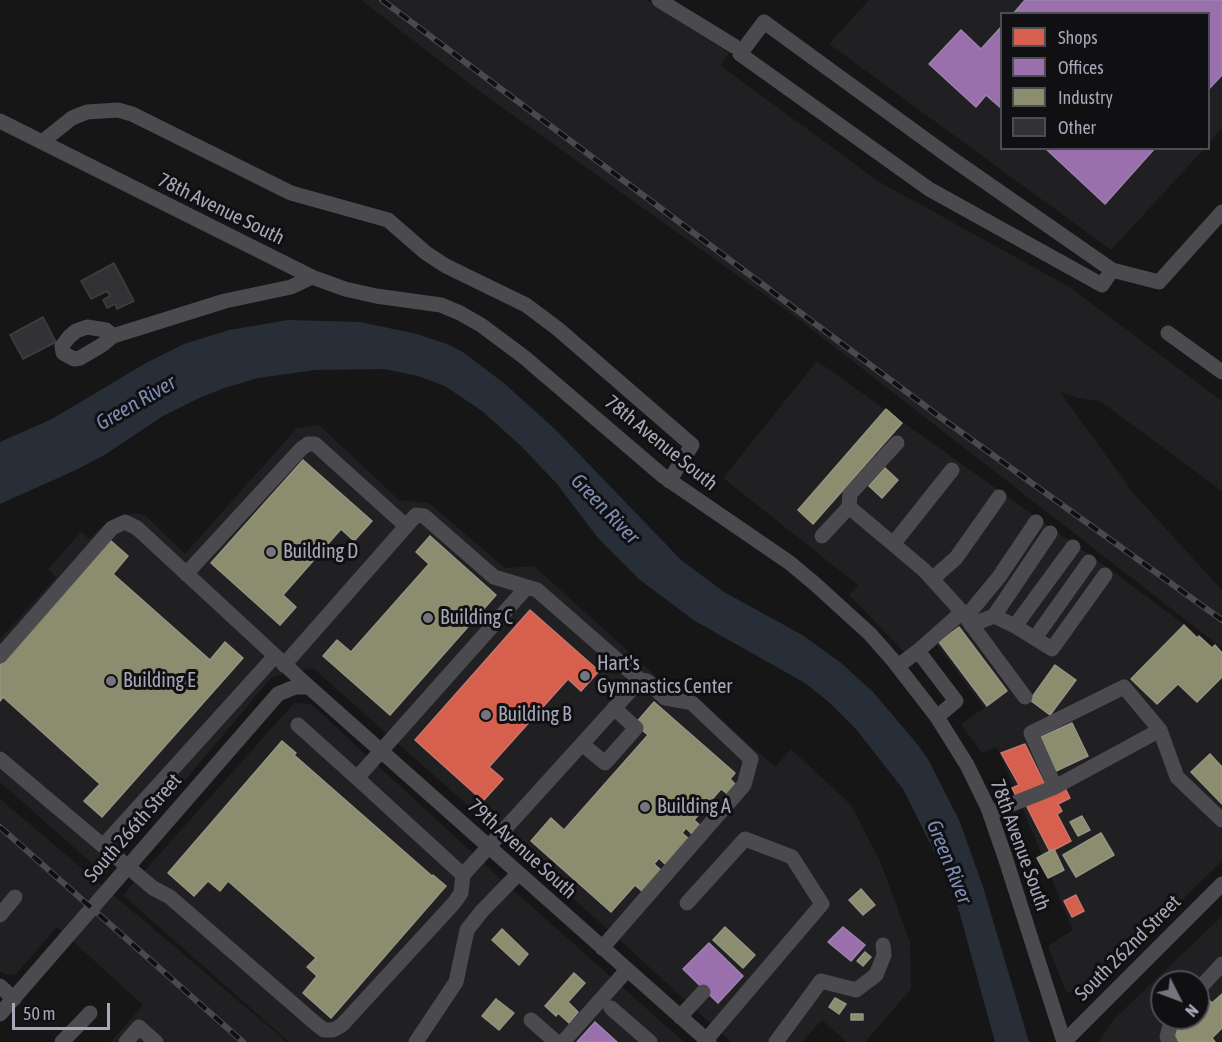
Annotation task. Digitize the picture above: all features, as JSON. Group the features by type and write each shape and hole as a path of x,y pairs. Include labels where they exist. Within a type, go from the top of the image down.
{"street":[{"path":"659,0 734,46"},
{"path":"1112,270 1102,285 929,189 740,54 764,22 951,158 1112,270 1159,282 1222,212"},
{"path":"42,142 72,118 87,112 118,110 132,114 291,193 388,220 426,253 446,266 526,305 558,329 692,445 669,481"},
{"name":"78th Avenue South","path":"0,121 312,277 345,289 376,296 441,305 460,313 488,330 524,357 669,481 790,563 844,609 898,666 937,717 968,765 990,813 1064,1042"},
{"path":"113,336 225,301 291,287 312,277"},
{"path":"1168,333 1222,372"},
{"path":"822,536 849,507 850,494 897,443"},
{"path":"186,574 308,444 315,444 406,526"},
{"path":"894,543 952,470"},
{"path":"932,579 956,558 999,497"},
{"path":"849,507 894,543 932,579 966,618 1025,697"},
{"path":"103,846 416,515 424,516 494,577 537,590 640,680 647,681 665,698 692,703 751,759 744,785 602,948"},
{"name":"79th Avenue South","path":"0,656 111,528 125,522 137,528 309,687 707,1041"},
{"path":"898,666 966,618 999,577 1036,522"},
{"path":"994,616 1050,533"},
{"path":"1015,626 1073,547"},
{"path":"1035,638 1089,562"},
{"path":"966,618 994,616 1052,649 1106,575"},
{"path":"357,778 527,587"},
{"path":"918,651 957,701 937,717"},
{"path":"0,759 153,888 170,897 324,1030 333,1030 342,1025 454,903 461,893 463,875 640,680"},
{"name":"South 266th Street","path":"0,1014 278,694 295,687 309,687"},
{"path":"1055,787 1031,733 1124,687 1160,730 1177,777 1222,820"},
{"path":"582,744 605,763 636,728 614,708"},
{"path":"298,725 463,875"},
{"path":"990,813 1055,787 1160,730"},
{"path":"687,903 745,839 792,857 822,904 707,1041"},
{"path":"416,1042 456,982 468,930 482,911 518,874"},
{"name":"South 262nd Street","path":"1064,1042 1222,884"},
{"path":"0,915 15,897"},
{"path":"776,1042 821,981 856,990 876,975 884,955 883,945"},
{"path":"1210,977 1222,964"},
{"path":"563,1042 627,970"},
{"path":"0,986 14,999"},
{"path":"680,1017 703,993"},
{"path":"611,1008 650,1042"},
{"path":"62,1042 90,1013"},
{"path":"531,1020 556,1042"},
{"path":"126,1042 140,1028 156,1042"}],"shaded area":[{"path":"361,0 646,0 729,53 721,66 878,181 1071,288 1222,401 1222,491 1101,402 1060,392 1134,494 1222,590 1222,648 797,318 479,91"},
{"path":"869,0 1222,0 1222,128 1210,142 1210,12 1000,12 1000,150 1203,150 1111,250 829,44"},
{"path":"817,361 1119,576 1222,653 1222,861 1087,994 1066,992 1048,946 1073,930 997,747 982,753 961,724 984,708 931,637 906,654 849,595 858,585 723,478"},
{"path":"319,425 399,500 429,503 505,568 534,566 671,690 679,682 775,767 791,749 851,805 880,861 910,942 911,989 865,1042 847,1042 822,1020 802,1042 731,1042 313,668 271,678 105,875 0,782 0,639 56,577 48,569 81,532 89,539 103,526 120,516 135,513 146,516 185,554 297,428"},
{"path":"294,703 311,704 502,880 684,1042 289,1042 123,895"},
{"path":"0,799 287,1042 111,1042 143,1005 57,927 16,974 7,975 0,971"},
{"path":"1222,916 1222,1042 1099,1042 1114,1019 1150,985 1150,1030 1210,1030 1210,970 1165,970"}],"water":[{"name":"Green River","path":"288,320 360,322 417,334 463,352 505,384 557,431 681,560 724,592 804,636 841,663 873,692 929,761 960,822 984,890 1029,1042 995,1042 959,911 944,871 903,789 856,729 830,703 805,683 695,621 640,580 598,538 557,484 521,446 482,411 445,386 418,376 384,369 315,370 258,378 197,399 163,416 106,454 76,470 0,504 0,442 52,419 146,363 184,344 229,330"}],"building: Shops":[{"name":"Building B","path":"530,610 599,671 581,691 568,679 489,767 503,779 483,801 415,740"},
{"path":"1025,744 1046,787 1016,796 1012,788 1019,785 1001,753"},
{"path":"1064,786 1070,798 1058,804 1062,811 1057,814 1071,841 1050,852 1026,805"},
{"path":"1076,895 1084,911 1072,917 1064,901"}],"building: Offices":[{"path":"1025,0 1222,0 1222,75 1210,88 1210,12 1015,12"},
{"path":"1000,28 1000,107 986,95 976,107 929,64 961,30 981,49"},
{"path":"1047,150 1153,150 1105,204"},
{"path":"843,927 865,945 851,961 828,942"},
{"path":"709,943 743,976 718,1003 683,969"},
{"path":"595,1022 617,1042 577,1042"}],"building: Industry":[{"path":"886,409 902,423 813,524 798,510"},
{"name":"Building D","path":"303,460 372,521 354,541 341,529 283,595 296,607 280,625 211,563"},
{"path":"885,468 898,480 882,498 869,486"},
{"name":"Building C","path":"430,536 496,595 390,715 323,656 337,640 351,652 429,564 416,552"},
{"name":"Building E","path":"111,541 128,556 113,574 210,660 225,642 243,658 102,817 84,801 100,784 3,697 0,701 0,665"},
{"path":"1184,625 1197,638 1199,636 1212,648 1215,645 1222,653 1222,677 1197,702 1178,684 1157,704 1131,679"},
{"path":"959,627 1007,691 987,706 939,642"},
{"path":"1055,665 1076,680 1050,715 1030,700"},
{"name":"Building A","path":"654,702 735,773 730,779 737,786 729,795 721,789 694,820 703,828 695,837 686,828 682,833 689,839 668,867 659,858 654,864 663,872 644,893 635,885 611,912 531,841 551,818 564,830 648,735 635,724"},
{"path":"1072,723 1088,756 1056,771 1041,737"},
{"path":"282,741 296,753 294,755 446,886 331,1018 303,993 317,976 307,967 316,958 228,881 220,891 208,881 194,896 168,873"},
{"path":"1210,754 1222,767 1222,804 1191,772"},
{"path":"1082,816 1090,830 1078,836 1070,822"},
{"path":"1101,833 1114,855 1076,877 1063,855"},
{"path":"1054,849 1064,870 1048,878 1037,858"},
{"path":"861,889 875,905 863,915 849,900"},
{"path":"725,927 755,955 743,968 713,940"},
{"path":"502,929 528,954 519,965 492,940"},
{"path":"865,952 871,957 863,966 857,961"},
{"path":"574,973 585,983 568,1002 578,1012 569,1023 558,1013 556,1016 545,1006"},
{"path":"1222,994 1222,1028 1212,1038 1215,1042 1179,1042 1172,1034 1176,1030 1210,1030 1210,1001 1212,1003"},
{"path":"835,998 846,1004 839,1014 829,1007"},
{"path":"496,999 514,1013 499,1030 482,1016"},
{"path":"851,1014 863,1014 863,1020 851,1020"}],"building: Other":[{"path":"114,263 134,301 117,309 115,304 107,308 103,300 110,296 107,291 91,299 81,281"},
{"path":"43,317 56,342 23,359 10,335"}],"railway":[{"path":"382,0 940,417 1222,620"},
{"path":"0,827 243,1042"}],"place":[{"name":"Building D","path":"271,552"},
{"name":"Building C","path":"428,618"},
{"name":"Hart's Gymnastics Center","path":"585,676"},
{"name":"Building E","path":"111,681"},
{"name":"Building B","path":"486,715"},
{"name":"Building A","path":"645,807"}]}
